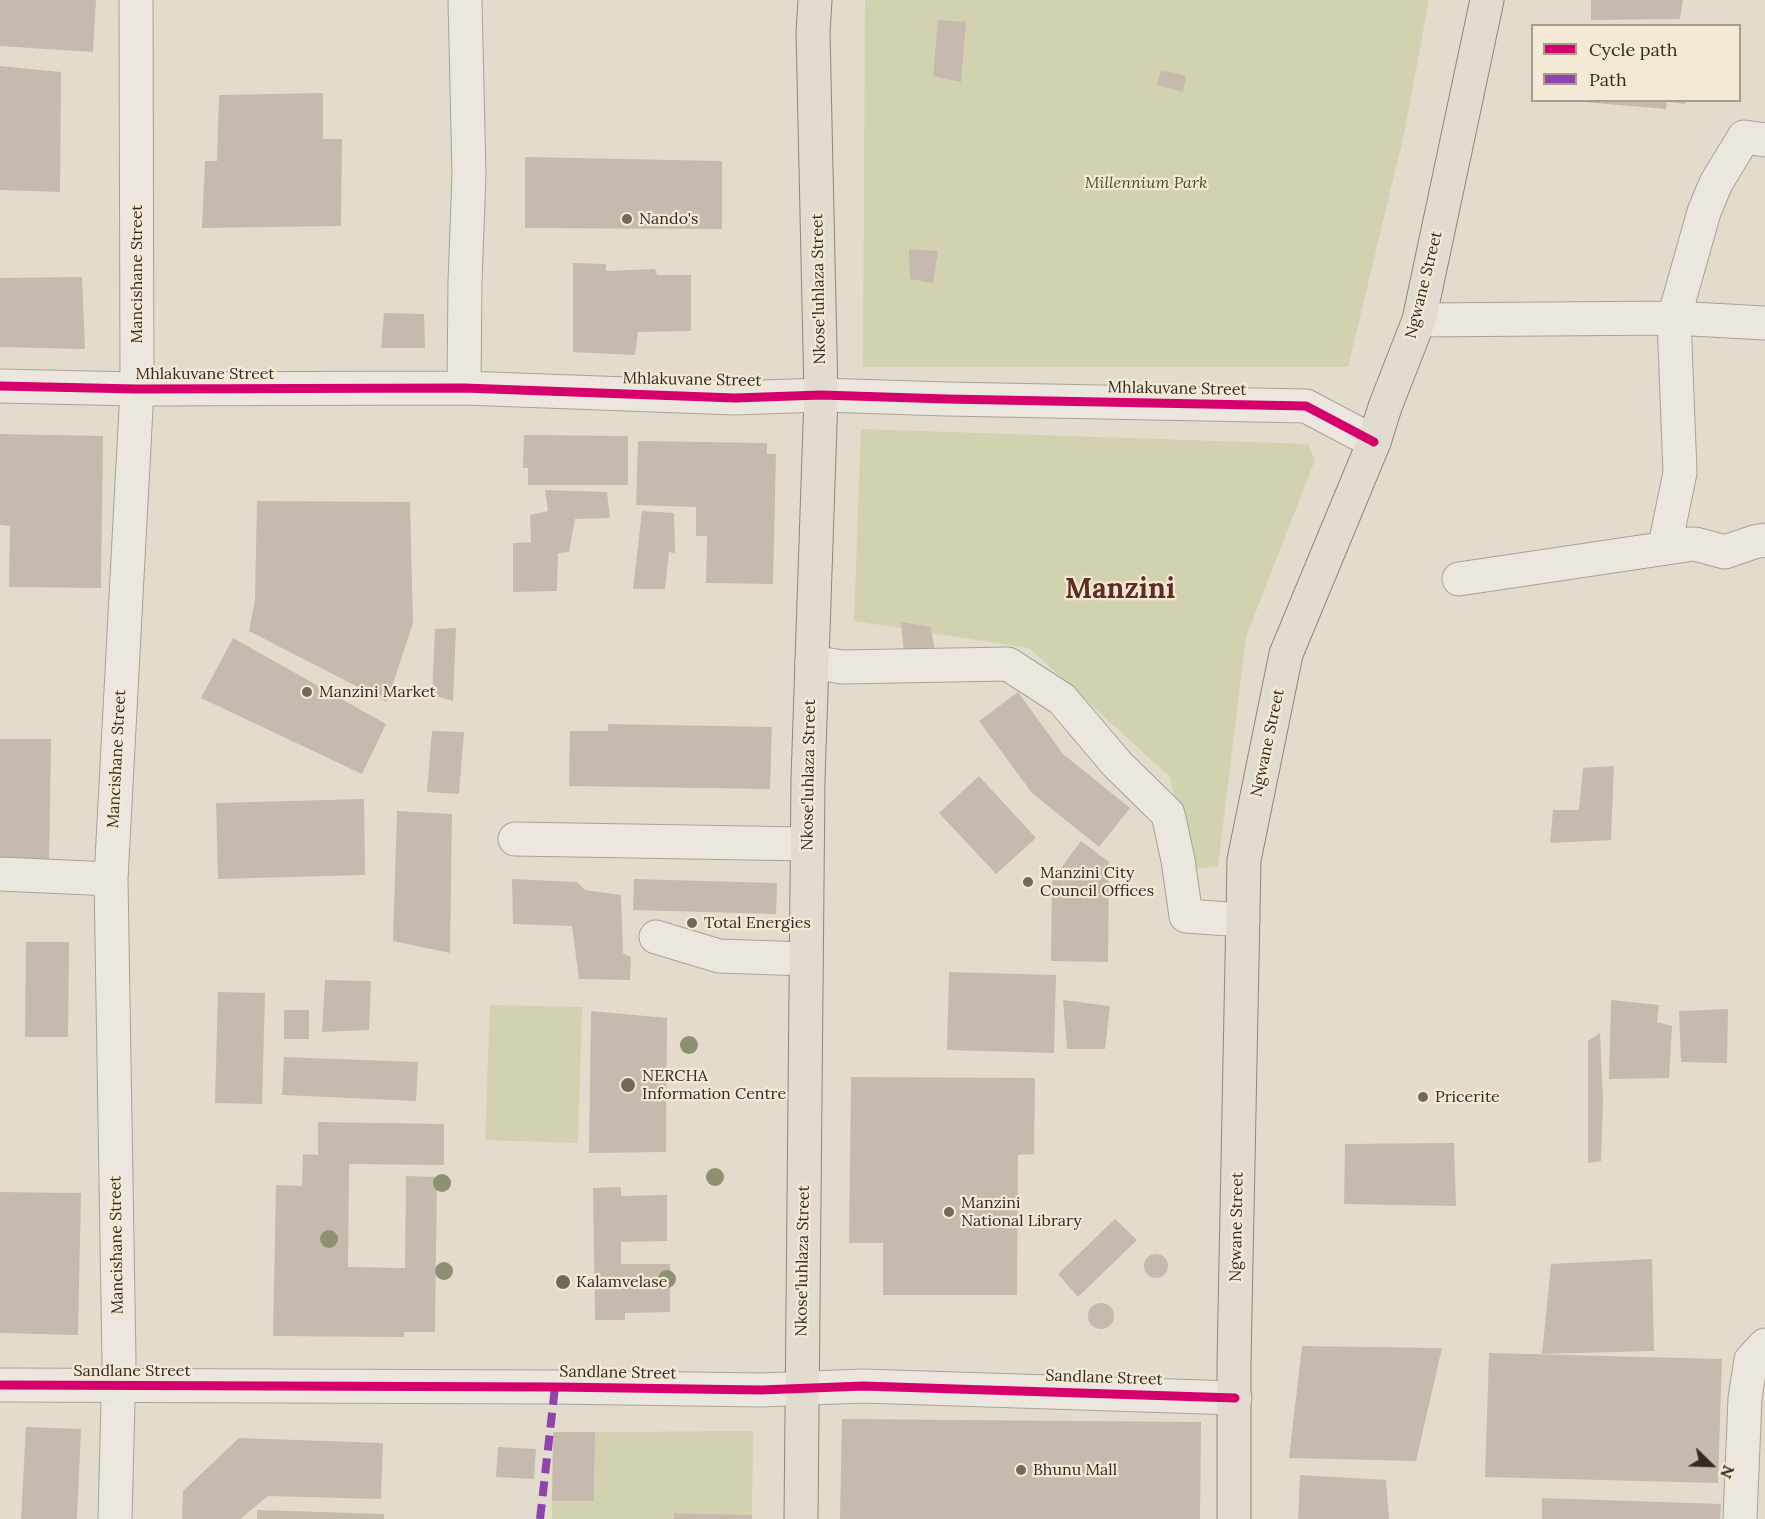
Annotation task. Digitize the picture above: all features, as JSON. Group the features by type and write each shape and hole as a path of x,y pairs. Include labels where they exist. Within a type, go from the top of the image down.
{"main road":[{"name":"Ngwane Street","path":"1234,1519 1234,1362 1244,860 1286,654 1374,442 1419,320 1487,0"},
{"name":"Nkose'luhlaza Street","path":"801,1519 807,844 821,395 814,16"}],"street":[{"name":"Mancishane Street","path":"115,1519 119,1386 111,879 137,389 136,0"},
{"path":"464,388 469,175 465,0"},
{"path":"1765,140 1744,137 1716,183 1704,212 1674,318 1680,473 1665,545 1695,543 1725,552 1765,540"},
{"path":"1419,320 1674,318 1765,323"},
{"name":"Mhlakuvane Street","path":"0,386 137,389 464,388 735,398 821,395 959,400 1306,406 1374,442"},
{"path":"1459,579 1695,543"},
{"path":"812,662 842,667 1008,664 1062,699 1118,764 1168,814 1178,860 1186,916 1243,920"},
{"path":"515,839 807,844"},
{"path":"0,874 111,879"},
{"path":"656,937 719,956 806,959"},
{"path":"1749,1509 1745,1398 1751,1360 1765,1345"},
{"name":"Sandlane Street","path":"0,1385 749,1389 862,1386 1235,1398"}],"green space":[{"name":"Millennium Park","path":"865,0 1429,0 1404,134 1348,367 863,367"},
{"path":"861,429 1308,444 1315,460 1246,637 1218,866 1189,870 1170,777 1029,648 854,621"},
{"path":"490,1005 582,1007 578,1143 485,1140"},
{"path":"753,1431 752,1515 675,1513 674,1519 552,1519 552,1501 594,1501 595,1432"}],"building":[{"path":"0,0 96,0 93,52 0,46"},
{"path":"1591,0 1683,0 1680,19 1591,20"},
{"path":"938,20 966,22 961,82 933,76"},
{"path":"0,66 61,72 60,192 0,190"},
{"path":"1161,70 1186,76 1183,92 1157,85"},
{"path":"323,93 323,139 342,139 341,226 202,228 205,161 217,161 219,95"},
{"path":"1584,102 1667,102 1666,109"},
{"path":"525,157 722,161 722,229 525,228"},
{"path":"909,249 938,251 933,283 910,279"},
{"path":"573,263 606,264 606,271 655,269 657,275 691,275 691,331 638,332 635,355 573,352"},
{"path":"82,277 85,349 0,347 0,278"},
{"path":"384,313 424,314 425,348 381,348"},
{"path":"0,434 103,436 101,588 9,587 10,526 0,525"},
{"path":"524,435 628,436 628,485 528,485 528,468 523,468"},
{"path":"638,441 767,443 767,454 776,454 773,584 706,583 707,536 696,536 696,507 636,505"},
{"path":"545,490 607,492 610,518 575,519 569,552 558,553 557,591 513,592 513,543 531,542 530,515 548,511"},
{"path":"257,501 410,502 413,623 387,702 249,631 255,600"},
{"path":"642,511 674,513 675,553 669,552 665,589 633,589"},
{"path":"901,622 931,627 935,653 904,654"},
{"path":"456,628 453,701 432,695 435,629"},
{"path":"233,638 386,724 362,774 201,698"},
{"path":"1018,692 1063,754 1130,808 1099,847 1032,793 979,721"},
{"path":"608,724 772,727 770,789 569,786 570,731 608,731"},
{"path":"432,731 464,732 459,794 427,792"},
{"path":"0,739 51,739 49,865 0,864"},
{"path":"1614,766 1611,840 1550,843 1553,810 1579,810 1583,768"},
{"path":"979,776 1036,838 996,874 939,813"},
{"path":"364,799 365,875 218,879 216,803"},
{"path":"397,811 452,814 450,953 393,941"},
{"path":"1081,841 1109,862 1108,962 1051,961 1052,880"},
{"path":"512,879 577,882 585,890 621,895 623,953 631,957 630,980 579,979 572,926 513,924"},
{"path":"634,879 777,883 776,914 633,910"},
{"path":"26,942 69,942 68,1037 25,1037"},
{"path":"949,972 1056,975 1054,1053 947,1050"},
{"path":"325,980 371,981 369,1030 322,1032"},
{"path":"218,992 265,993 262,1104 215,1103"},
{"path":"1063,1000 1110,1006 1105,1049 1067,1049"},
{"path":"1611,1000 1659,1005 1657,1022 1672,1026 1669,1078 1609,1079"},
{"path":"1728,1009 1727,1063 1681,1062 1679,1011"},
{"path":"284,1010 309,1010 309,1039 284,1039"},
{"name":"NERCHA Information Centre","path":"591,1011 667,1018 666,1152 589,1153"},
{"path":"1600,1033 1603,1100 1601,1161 1588,1163 1588,1041"},
{"path":"284,1057 418,1062 416,1101 282,1095"},
{"path":"851,1077 1035,1078 1034,1154 1018,1155 1017,1295 883,1295 883,1243 849,1243"},
{"path":"318,1122 444,1124 444,1165 349,1164 348,1267 405,1268 406,1176 437,1177 435,1332 404,1332 404,1337 273,1336 276,1185 302,1186 303,1154 318,1155"},
{"path":"1454,1143 1456,1206 1344,1204 1345,1144"},
{"path":"621,1187 621,1196 667,1195 667,1241 621,1242 621,1264 670,1264 670,1312 625,1313 625,1320 595,1320 593,1188"},
{"path":"0,1192 81,1193 78,1335 0,1333"},
{"path":"1115,1219 1137,1240 1078,1297 1058,1274"},
{"path":"1156,1254 1161,1255 1167,1261 1167,1271 1161,1277 1156,1278 1151,1277 1145,1271 1144,1266 1145,1261 1151,1255"},
{"path":"1652,1259 1654,1351 1542,1354 1551,1264"},
{"path":"1101,1303 1110,1307 1114,1316 1110,1325 1101,1329 1092,1325 1088,1316 1092,1307"},
{"path":"1302,1346 1442,1348 1416,1461 1289,1458"},
{"path":"1489,1353 1722,1359 1718,1483 1485,1477"},
{"name":"Bhunu Mall","path":"842,1419 1201,1422 1200,1519 840,1519"},
{"path":"26,1427 81,1429 77,1519 21,1519"},
{"path":"553,1432 595,1432 594,1501 552,1501"},
{"path":"239,1438 383,1443 381,1499 268,1496 240,1519 182,1519 183,1491"},
{"path":"498,1447 536,1449 534,1479 496,1477"},
{"path":"1300,1475 1386,1480 1389,1519 1298,1519"},
{"path":"1542,1498 1721,1504 1720,1519 1542,1519"},
{"path":"257,1510 384,1514 384,1519 257,1519"},
{"path":"674,1513 752,1515 752,1519 674,1519"}],"marked path":[{"path":"540,1519 555,1387"}],"cycle path":[{"path":"0,386 137,389 464,388 735,398 821,395 1306,406 1374,442"},
{"path":"0,1385 761,1390 863,1386 1235,1398"}],"place":[{"name":"Nando's","path":"627,219"},
{"name":"Manzini Market","path":"307,692"},
{"name":"Manzini City Council Offices","path":"1028,882"},
{"name":"Total Energies","path":"692,923"},
{"name":"NERCHA Information Centre","path":"628,1085"},
{"name":"Pricerite","path":"1423,1097"},
{"name":"Manzini National Library","path":"949,1212"},
{"name":"Kalamvelase","path":"563,1282"},
{"name":"Bhunu Mall","path":"1021,1470"}],"district":[{"name":"Manzini","path":"1120,590"}]}
